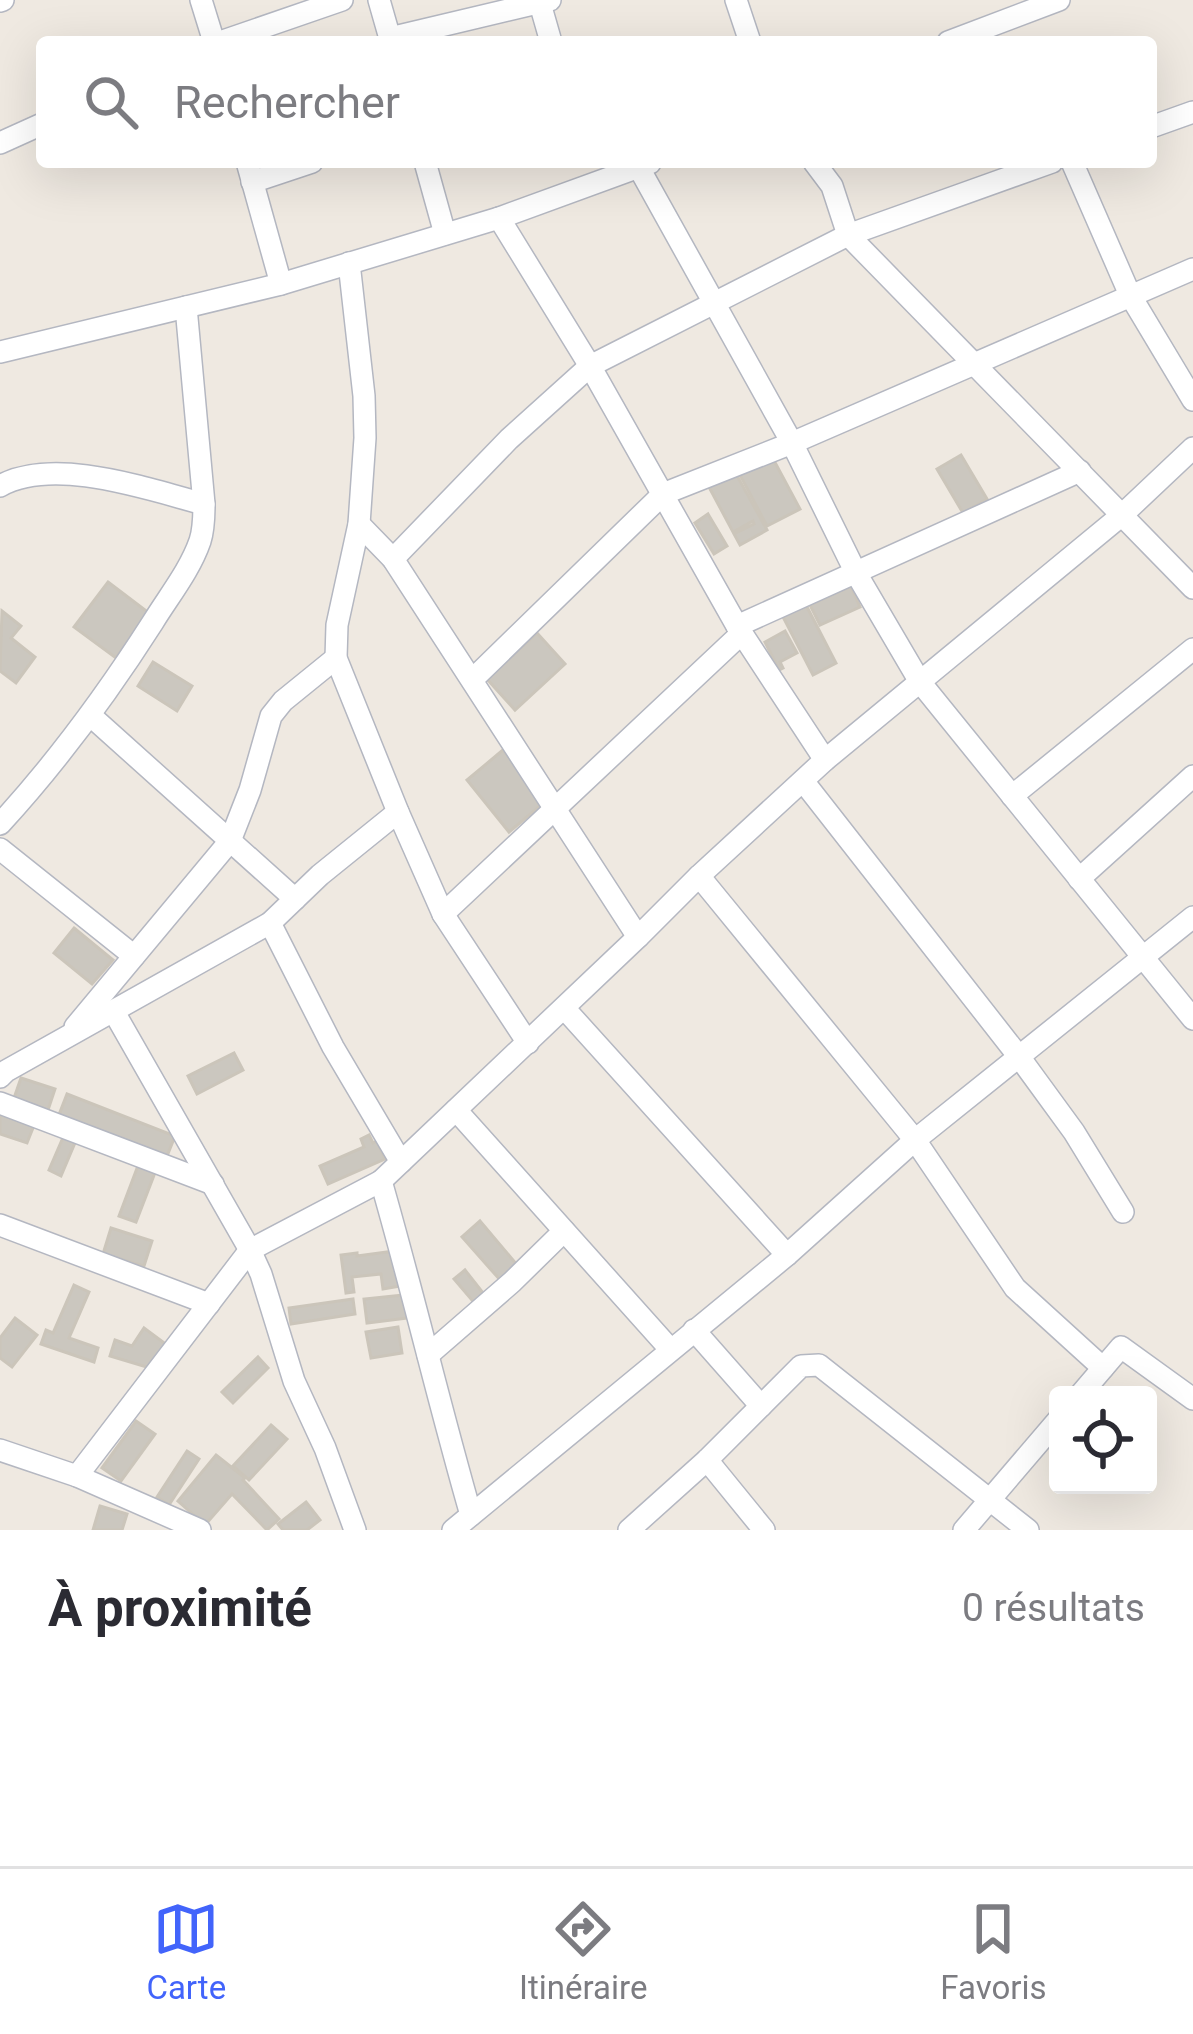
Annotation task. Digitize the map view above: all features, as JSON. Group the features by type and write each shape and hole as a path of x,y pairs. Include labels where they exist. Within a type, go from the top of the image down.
{"street":[{"path":"201,0 215,36"},
{"path":"235,36 342,0"},
{"path":"379,0 389,36"},
{"path":"736,0 748,36"},
{"path":"964,36 1059,0"},
{"path":"406,36 543,1 550,36"},
{"path":"1157,125 1193,112"},
{"path":"0,143 36,127"},
{"path":"427,168 445,234"},
{"path":"0,352 280,284 500,218 589,172 621,168"},
{"path":"646,168 856,573 920,682 1193,1018"},
{"path":"818,168 832,186 848,235 1193,588"},
{"path":"393,560 523,426 590,366 848,235 1035,168"},
{"path":"1075,168 1130,295 1193,400"},
{"path":"249,172 280,284"},
{"path":"500,218 740,630 825,760"},
{"path":"349,263 365,438 359,524 337,625 336,658 443,914 527,1042"},
{"path":"472,680 663,494 1193,269"},
{"path":"0,824 92,716 192,558 203,527 204,504 186,307"},
{"path":"77,1476 250,1250 381,1181 825,760 1122,515 1193,448"},
{"path":"443,914 740,630 1080,471"},
{"path":"0,486 31,474 98,477 204,504"},
{"path":"359,524 393,560 638,938"},
{"path":"1012,796 1193,649"},
{"path":"64,1039 230,841 271,716 336,658"},
{"path":"92,716 295,898"},
{"path":"1079,879 1193,776"},
{"path":"803,781 1020,1058 1074,1132 1123,1212"},
{"path":"0,1077 270,923 398,812"},
{"path":"0,849 134,956"},
{"path":"699,876 915,1140 1015,1288 1103,1368"},
{"path":"453,1530 787,1255 915,1140 1193,917"},
{"path":"270,923 333,1047 401,1162"},
{"path":"564,1008 787,1255"},
{"path":"114,1012 262,1274 290,1369 356,1530"},
{"path":"0,1102 213,1184"},
{"path":"456,1110 670,1349"},
{"path":"381,1181 471,1515"},
{"path":"0,1225 209,1304"},
{"path":"428,1355 564,1231"},
{"path":"694,1330 761,1406"},
{"path":"1088,1386 1121,1347 1193,1399"},
{"path":"629,1530 801,1366 819,1365 1028,1530"},
{"path":"964,1530 1049,1430"},
{"path":"0,1450 77,1476 200,1530"},
{"path":"707,1460 764,1530"}],"building":[{"path":"771,455 800,509 767,526 739,473"},
{"path":"961,455 987,499 963,513 937,469"},
{"path":"735,472 767,530 740,545 734,534 753,521 733,532 709,487"},
{"path":"708,514 727,546 714,554 695,523"},
{"path":"108,582 149,613 116,658 74,627"},
{"path":"851,586 860,607 820,625 810,605"},
{"path":"805,603 836,663 813,675 782,615"},
{"path":"2,611 21,626 11,638 35,657 16,683 0,671"},
{"path":"785,631 797,653 780,662 783,668 779,670 765,642"},
{"path":"537,633 565,664 515,710 487,679"},
{"path":"153,662 192,686 177,711 138,686"},
{"path":"503,750 545,802 509,832 467,780"},
{"path":"74,928 113,960 92,984 54,953"},
{"path":"234,1053 243,1070 197,1094 188,1076"},
{"path":"21,1078 55,1089 48,1110 14,1098"},
{"path":"67,1094 175,1136 165,1161 57,1120"},
{"path":"0,1111 35,1123 27,1143 0,1134"},
{"path":"65,1133 77,1138 61,1176 49,1170"},
{"path":"369,1135 385,1159 328,1184 320,1166 364,1147 361,1139"},
{"path":"139,1163 156,1170 136,1222 119,1216"},
{"path":"480,1221 518,1266 501,1281 462,1237"},
{"path":"111,1228 152,1241 144,1266 103,1254"},
{"path":"402,1250 406,1285 383,1289 381,1274 352,1277 354,1292 346,1293 341,1255"},
{"path":"465,1270 487,1298 477,1306 454,1279"},
{"path":"74,1285 89,1292 69,1338 98,1348 94,1362 41,1344 46,1330 53,1333"},
{"path":"414,1294 416,1317 367,1323 364,1299"},
{"path":"353,1299 355,1314 291,1324 289,1308"},
{"path":"15,1318 37,1335 12,1367 0,1358 0,1338"},
{"path":"398,1327 402,1353 371,1358 366,1332"},
{"path":"144,1328 167,1345 150,1368 110,1356 115,1340 132,1346"},
{"path":"258,1357 268,1368 233,1403 222,1392"},
{"path":"136,1421 155,1434 121,1481 102,1468"},
{"path":"271,1425 287,1439 249,1480 233,1466"},
{"path":"187,1451 199,1459 169,1505 157,1497"},
{"path":"216,1455 245,1478 279,1519 267,1530 232,1494 205,1525 178,1501"},
{"path":"306,1502 320,1520 307,1530 283,1530 278,1524"},
{"path":"100,1506 127,1514 122,1530 93,1530"}]}
